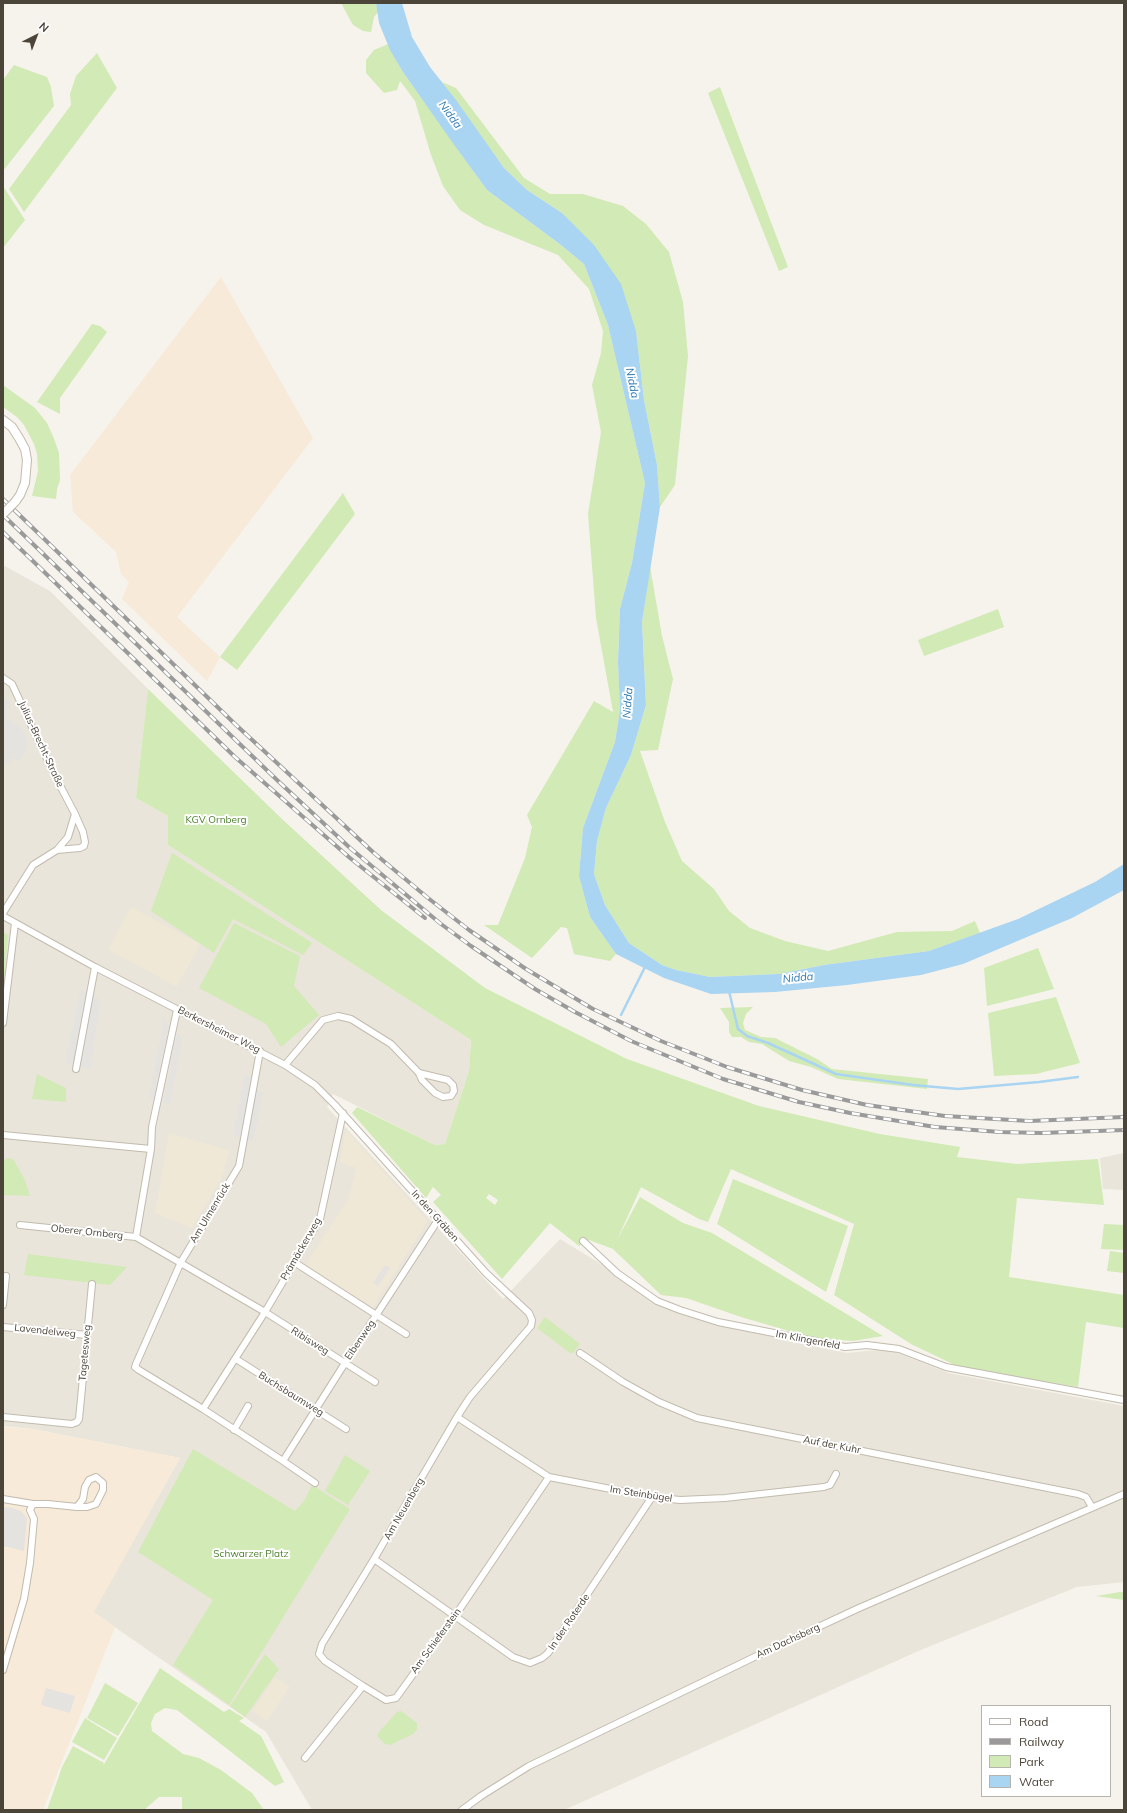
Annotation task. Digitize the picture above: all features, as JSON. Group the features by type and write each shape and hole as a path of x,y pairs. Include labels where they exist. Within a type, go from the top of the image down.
{"street":[{"path":"3,420 12,427 20,438 25,449 27,460 25,483 20,495 3,514"},
{"name":"Julius-Brecht-Straße","path":"3,678 12,684 83,832 85,842 84,846 80,848 57,850"},
{"name":"Julius-Brecht-Straße","path":"3,913 7,904 33,865 57,850 68,837 75,814"},
{"name":"Berkersheimer Weg","path":"3,916 95,967 286,1065 315,1085 335,1105"},
{"path":"3,1023 15,923"},
{"path":"76,1069 95,967"},
{"name":"Oberer Ornberg","path":"20,1225 136,1237 151,1149 152,1127 177,1010"},
{"path":"286,1065 323,1020 338,1016 351,1019 391,1044 419,1073 422,1080 435,1093 444,1097 451,1096 454,1091 448,1080 419,1073"},
{"name":"Am Ulmenrück","path":"203,1409 136,1367 181,1262 239,1166 260,1051"},
{"name":"In den Gräben","path":"335,1105 486,1273 529,1313 532,1320 531,1326"},
{"name":"Prämäckerweg","path":"203,1409 265,1312 320,1219 343,1113"},
{"path":"3,1135 151,1149"},
{"name":"Eibenweg","path":"283,1461 317,1409 344,1362 438,1220"},
{"path":"136,1237 265,1312"},
{"name":"Im Klingenfeld","path":"583,1241 617,1273 657,1301 718,1322 845,1347 867,1345 899,1349 946,1368 1124,1400"},
{"path":"294,1262 406,1334"},
{"path":"3,1305 6,1276"},
{"name":"Tagetesweg","path":"3,1417 72,1424 79,1419 92,1284"},
{"name":"Ribisweg","path":"265,1312 375,1382"},
{"name":"Am Neuenberg","path":"363,1686 325,1661 319,1654 322,1644 470,1397 531,1326"},
{"name":"Lavendelweg","path":"3,1327 86,1335"},
{"name":"Auf der Kuhr","path":"580,1353 623,1382 659,1402 697,1418 1078,1494 1086,1497 1092,1507"},
{"name":"Buchsbaumweg","path":"236,1359 317,1409 346,1429"},
{"path":"234,1430 248,1406"},
{"path":"203,1409 314,1483"},
{"name":"Im Steinbügel","path":"457,1417 549,1477 652,1497 680,1500 725,1498 824,1487 830,1485 836,1474"},
{"path":"3,1499 33,1504 87,1507 96,1504 103,1490 103,1483 96,1477 89,1480 85,1488 83,1499 76,1506"},
{"name":"Am Schieferstein","path":"363,1686 386,1700 396,1698 455,1616 549,1477"},
{"name":"Am Dachsberg","path":"462,1810 487,1792 529,1766 771,1648 859,1608 1124,1494"},
{"name":"In der Roterde","path":"374,1559 518,1660 530,1663 542,1658 548,1652 652,1497"},
{"path":"3,1670 24,1599 30,1563 34,1519 30,1510 33,1504"},
{"path":"305,1758 363,1686"}],"shaded area":[{"path":"221,277 313,438 177,617 220,657 207,681 122,599 129,582 121,574 116,552 73,512 70,475"},
{"path":"3,565 50,591 148,689 136,798 168,816 168,845 471,1040 469,1071 445,1144 435,1145 333,1094 327,1107 503,1299 560,1239 686,1316 846,1353 877,1350 894,1352 949,1373 1124,1406 1124,1582 1077,1587 923,1649 564,1810 312,1810 266,1732 93,1612 180,1458 33,1429 3,1426"},
{"path":"3,698 9,702 6,707 7,719 22,728 28,743 25,752 19,761 12,758 9,764 3,761"},
{"path":"131,907 200,944 177,987 108,949"},
{"path":"81,989 101,1000 90,1069 65,1063"},
{"path":"164,1020 169,1025 154,1098 149,1098"},
{"path":"177,1033 182,1038 170,1105 164,1101"},
{"path":"245,1073 251,1078 241,1137 233,1136"},
{"path":"256,1088 263,1093 253,1142 248,1139"},
{"path":"346,1130 428,1221 373,1307 305,1266 349,1198 356,1168 340,1162"},
{"path":"169,1133 229,1150 222,1178 192,1228 155,1213"},
{"path":"1124,1153 1124,1190 1103,1189 1100,1158"},
{"path":"385,1265 390,1268 378,1286 373,1283"},
{"path":"3,1427 33,1429 180,1458 94,1612 115,1627 43,1810 3,1810"},
{"path":"3,1507 21,1511 27,1518 24,1551 3,1546"},
{"path":"275,1677 290,1687 267,1721 252,1711"},
{"path":"46,1688 75,1696 70,1713 41,1705"}],"green space":[{"path":"341,3 376,3 378,12 374,17 371,32 363,31 353,25"},
{"path":"388,44 403,72 487,190 584,264 608,325 645,483 632,563 620,609 618,662 620,710 615,742 583,828 579,876 590,917 616,954 610,961 574,954 567,928 561,927 532,958 484,925 498,925 525,858 532,827 527,815 594,701 613,712 596,618 588,514 601,432 592,385 601,353 603,331 589,289 558,255 484,225 460,210 443,186 431,155 415,101 400,81 397,90 384,93 366,73 366,60 374,50"},
{"path":"97,53 117,88 24,212 9,189 71,105 70,94 76,76"},
{"path":"14,65 47,77 51,87 54,106 3,171 3,80"},
{"path":"442,82 456,88 524,178 550,194 583,194 623,206 646,224 669,252 683,302 688,356 675,485 660,507 657,465 644,400 636,331 562,213 527,190 504,168"},
{"path":"720,87 788,267 779,271 708,93"},
{"path":"3,186 25,220 3,248"},
{"path":"92,324 100,326 107,332 60,398 60,414 37,402"},
{"path":"3,385 35,408 47,423 59,453 60,480 56,499 32,496 38,471 37,454 34,444 24,425 17,417 3,407"},
{"path":"343,493 355,514 237,670 220,657"},
{"path":"650,566 662,636 673,679 658,750 640,751 665,822 682,861 714,889 729,911 750,928 785,941 828,951 897,932 952,931 975,921 980,933 929,951 824,965 779,974 710,977 676,970 662,965 629,943 605,905 594,874 597,841 606,808 631,755 646,705 642,622"},
{"path":"998,609 1004,627 924,656 918,640"},
{"name":"KGV Ornberg","path":"148,689 282,819 381,910 485,988 627,1059 759,1106 880,1134 960,1147 957,1157 1017,1164 1098,1159 1104,1205 1017,1198 1009,1277 1124,1295 1124,1328 1086,1322 1078,1387 961,1368 911,1344 834,1295 854,1224 731,1169 708,1222 699,1219 641,1187 617,1240 640,1197 683,1223 712,1233 883,1336 853,1341 813,1338 741,1317 686,1298 661,1295 613,1249 589,1240 579,1246 550,1223 502,1279 433,1202 441,1195 433,1187 426,1198 352,1113 357,1107 435,1145 445,1144 469,1071 471,1040 168,845 168,816 136,798","holes":["489,1194 498,1200 495,1205 486,1198"]},
{"path":"172,853 312,943 303,955 233,919 214,953 151,911"},
{"path":"234,923 300,956 294,986 319,1015 281,1047 266,1024 199,988"},
{"path":"3,932 8,935 3,994"},
{"path":"1038,948 1054,989 987,1006 984,968"},
{"path":"1056,997 1080,1063 1036,1074 994,1076 988,1013"},
{"path":"753,1007 746,1014 743,1023 745,1030 761,1037 775,1038 817,1059 832,1069 928,1079 927,1089 838,1079 811,1067 789,1061 762,1044 749,1042 741,1037 732,1037 729,1032 729,1022 720,1008"},
{"path":"37,1074 66,1088 66,1102 32,1099"},
{"path":"8,1158 13,1159 25,1180 30,1196 3,1195 3,1161"},
{"path":"733,1179 848,1226 826,1292 717,1224"},
{"path":"1104,1224 1124,1225 1124,1250 1101,1249"},
{"path":"1110,1251 1124,1253 1124,1273 1107,1271"},
{"path":"28,1254 127,1267 110,1285 24,1275"},
{"path":"545,1317 580,1344 573,1353 570,1353 537,1328"},
{"name":"Schwarzer Platz","path":"193,1449 295,1511 304,1501 312,1485 350,1509 229,1705 173,1665 213,1600 138,1552"},
{"path":"345,1455 370,1471 348,1505 325,1491"},
{"path":"1120,1592 1124,1592 1124,1600 1096,1596"},
{"path":"265,1654 279,1669 245,1717 230,1706"},
{"path":"160,1668 224,1712 229,1709 244,1718 239,1721 261,1736 284,1782 275,1786 177,1710 165,1708 155,1714 151,1723 152,1731 183,1754 199,1758 221,1770 252,1793 264,1810 182,1810 182,1797 159,1797 144,1810 47,1810 62,1767 73,1746 104,1763 103,1766"},
{"path":"105,1683 138,1703 118,1736 87,1718"},
{"path":"401,1711 417,1723 417,1729 413,1734 390,1745 385,1744 377,1736 397,1712"},
{"path":"85,1718 117,1738 104,1760 72,1742"}],"water":[{"name":"Nidda","path":"376,3 402,3 412,37 430,67 456,100 504,168 527,190 562,213 594,245 621,284 636,331 644,400 657,465 660,507 642,622 646,705 631,755 606,808 597,841 594,874 605,905 629,943 662,965 676,970 710,977 779,974 824,965 929,951 1018,919 1095,882 1124,864 1124,890 1072,918 963,964 921,975 847,985 775,992 711,994 664,978 616,954 590,917 579,876 583,828 615,742 620,710 618,662 620,609 632,563 645,483 608,325 584,264 487,190 450,139 403,72 390,50 379,23"}],"waterway":[{"path":"621,1015 645,967"},
{"path":"729,991 738,1029 747,1036 768,1043 836,1074 913,1085 958,1089 1078,1077"}],"railway":[{"path":"3,499 235,724 374,853 469,930 526,969 593,1009 661,1041 727,1067 802,1090 867,1105 945,1116 1029,1121 1124,1117"},
{"path":"3,515 277,780 349,847 441,924 471,946 535,989 575,1012 631,1041 723,1079 799,1102 850,1113 935,1127 1000,1132 1041,1133 1124,1130"},
{"path":"3,532 235,757 350,858 425,918"}]}
